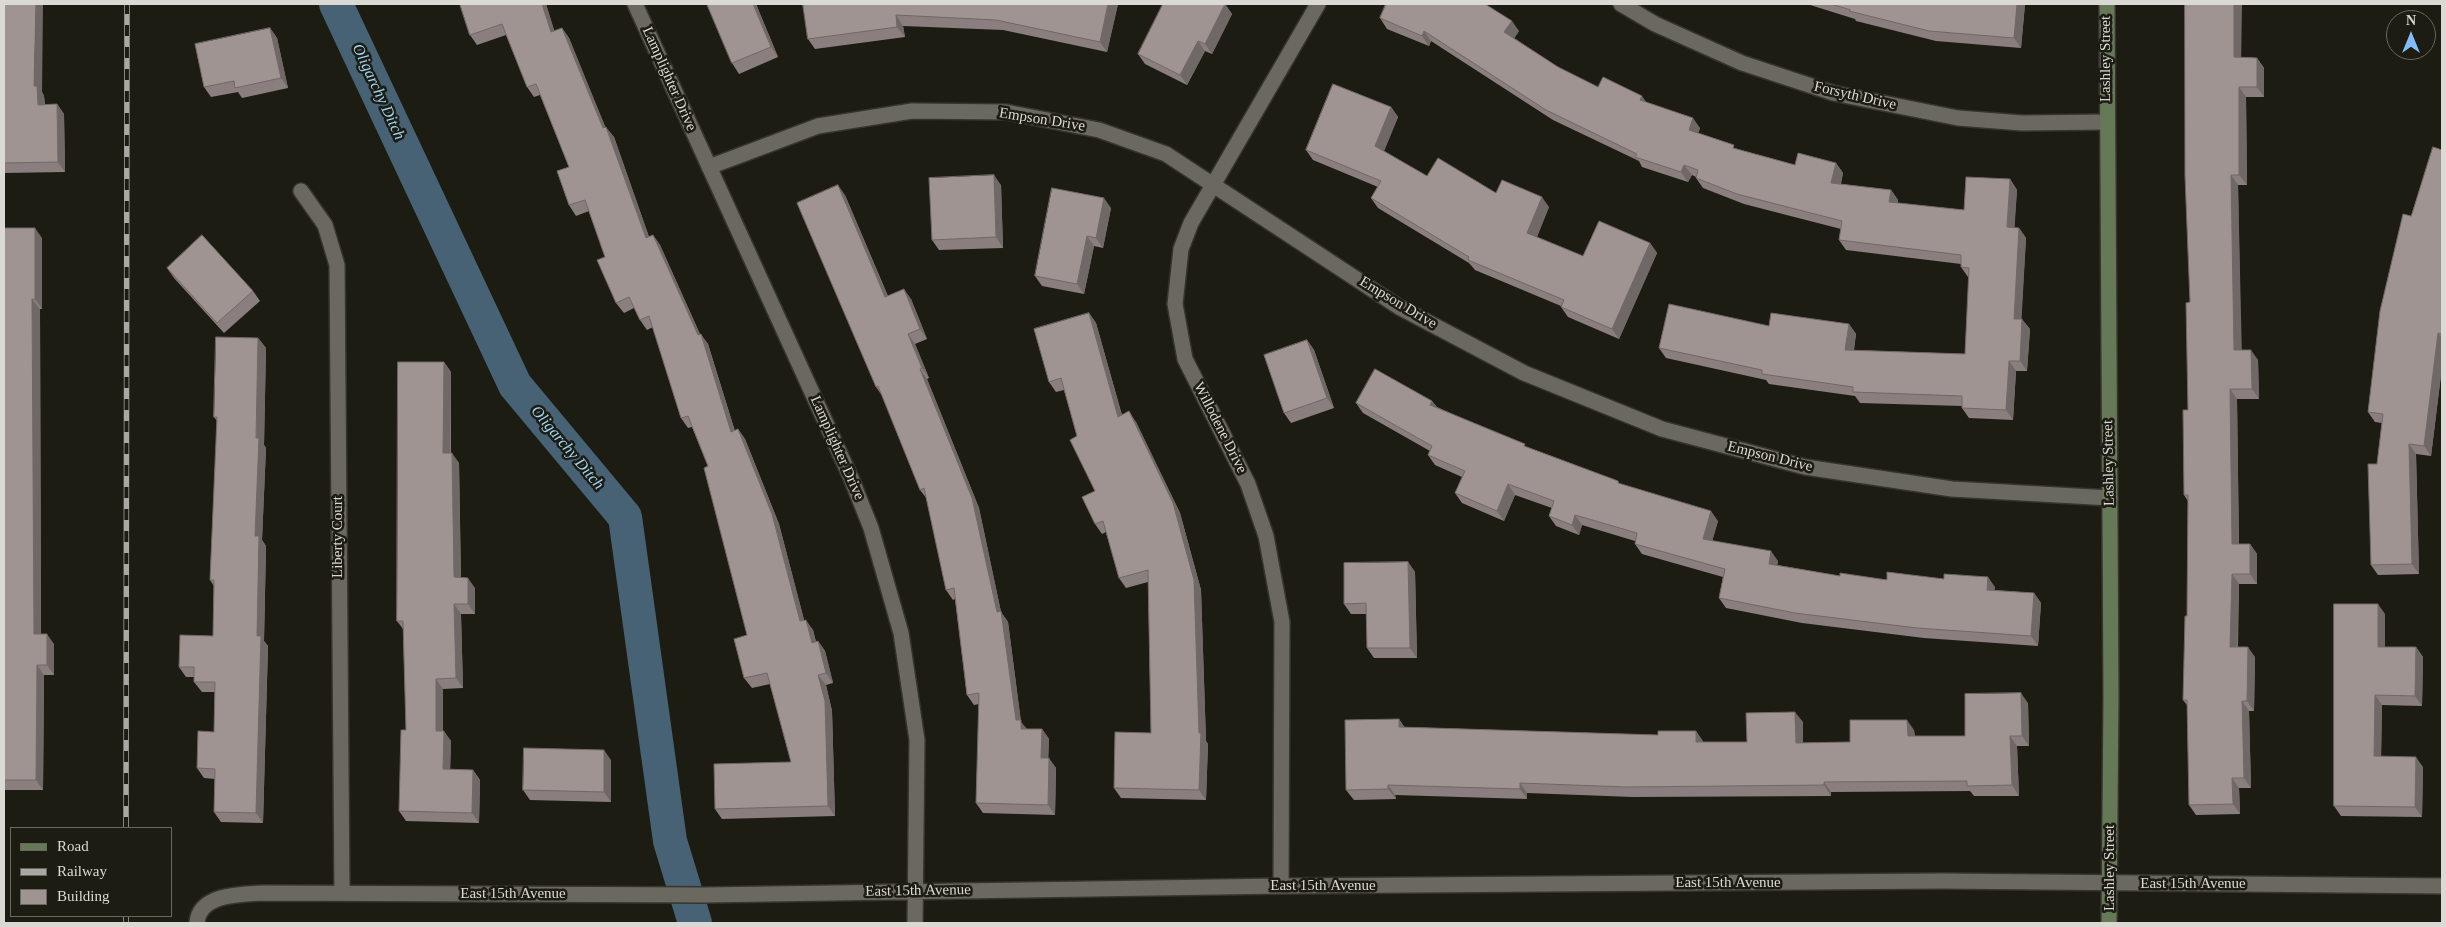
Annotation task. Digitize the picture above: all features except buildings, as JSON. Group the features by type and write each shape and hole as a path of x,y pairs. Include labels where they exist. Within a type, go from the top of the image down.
{"street":[{"name":"Lamplighter Drive","path":"635,4 851,478 871,528 901,633 917,740 915,923"},
{"name":"Willodene Drive","path":"1281,886 1282,622 1266,536 1248,484 1185,359 1175,304 1181,249 1191,223 1318,4"},
{"name":"Forsyth Drive","path":"1621,4 1654,24 1742,63 1833,93 1958,118 2022,123 2106,122"},
{"name":"Lashley Street","path":"2107,4 2106,122 2110,498 2109,923"},
{"name":"Empson Drive","path":"709,167 818,126 912,111 1006,112 1099,130 1166,154 1399,307 1524,373 1662,429 1806,467 1952,489 2110,498"},
{"name":"Liberty Court","path":"301,191 325,225 338,265 342,893"},
{"name":"East 15th Avenue","path":"197,923 206,906 228,894 705,895 1281,886 1932,881 2442,886"}],"waterway":[{"name":"Oligarchy Ditch","path":"336,4 515,385 625,517 670,841 695,923"}],"railway":[{"path":"126,827 127,4"},
{"path":"126,917 126,923"}]}
